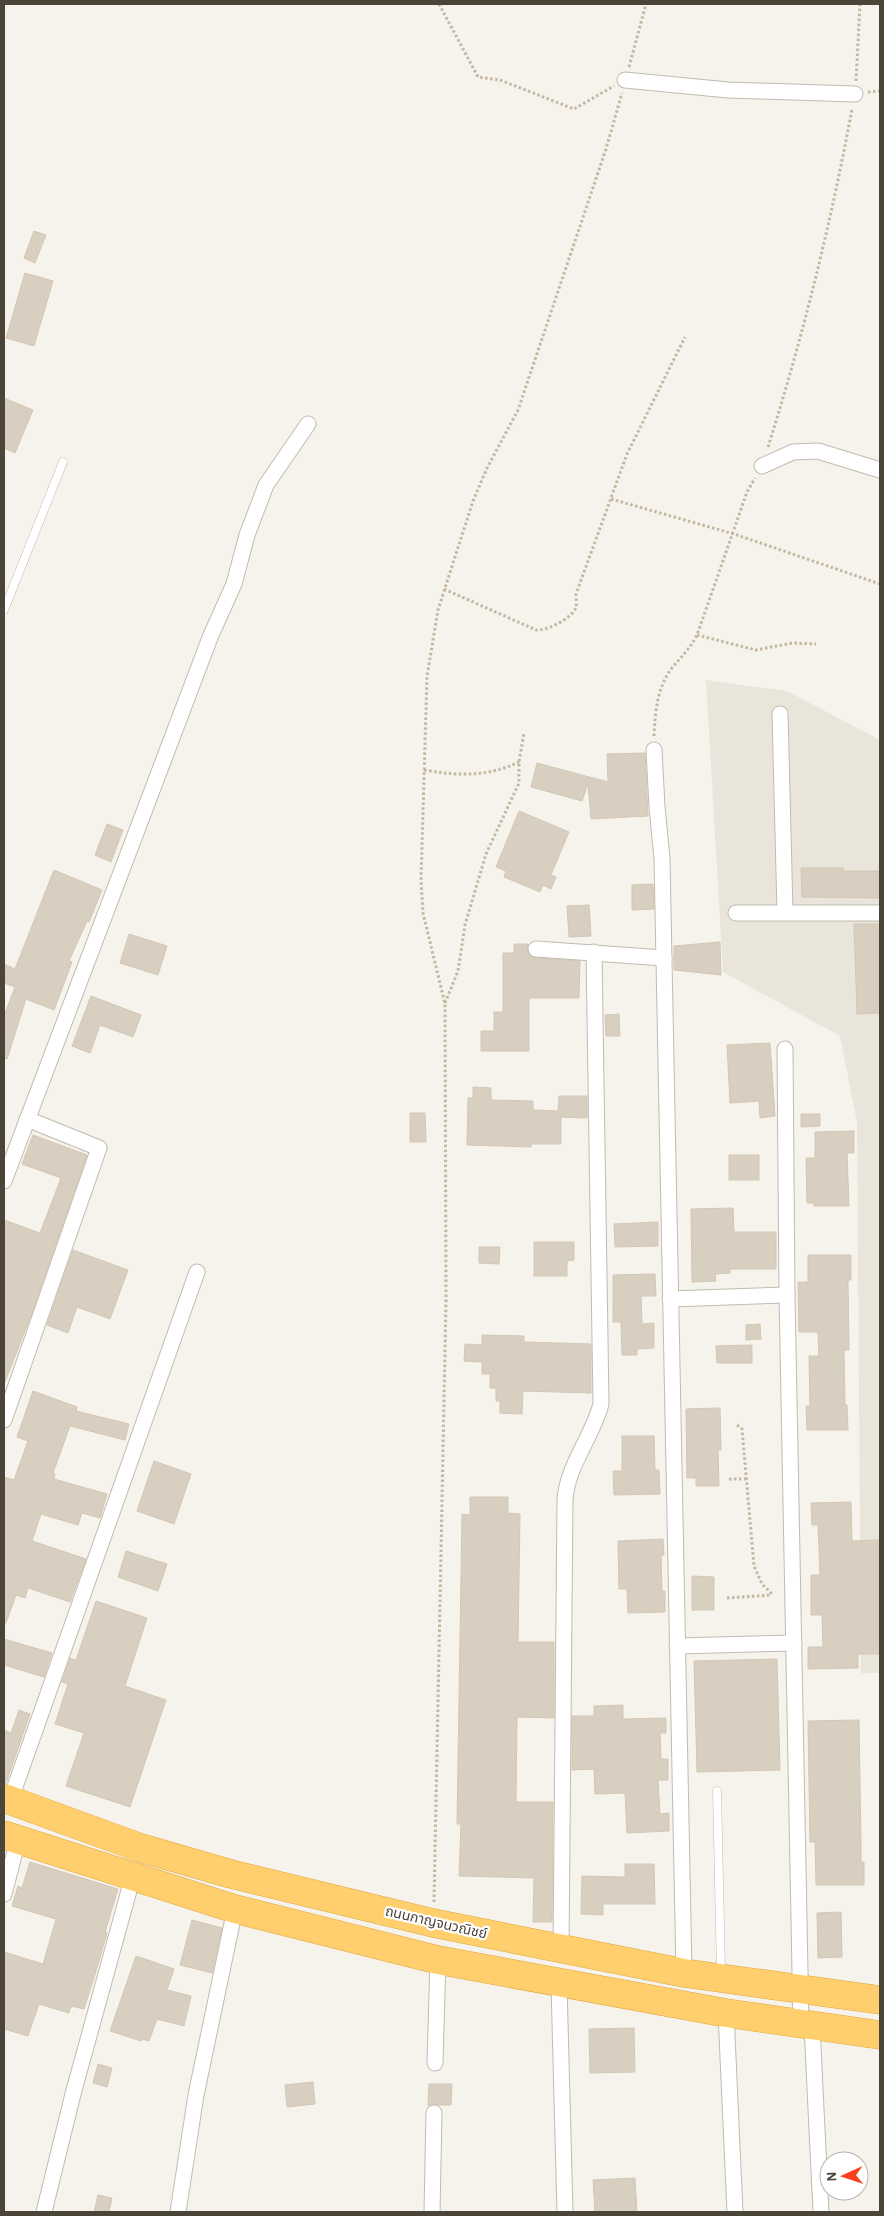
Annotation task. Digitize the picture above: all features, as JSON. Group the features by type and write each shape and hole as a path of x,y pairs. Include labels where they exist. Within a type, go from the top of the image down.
{"highway":[{"name":"ถนนกาญจนวณิชย์","path":"7,1799 141,1848 222,1872 433,1923 684,1973 880,2000"},
{"path":"11,1838 235,1909 438,1960 559,1984 726,2013 880,2035"}],"street":[{"path":"625,80 728,90 855,94"},
{"path":"4,1181 211,635 234,584 256,507 278,465 308,424"},
{"path":"762,466 794,452 818,450 880,470"},
{"path":"780,714 786,912"},
{"path":"654,750 656,807 662,859 684,1973"},
{"path":"736,912 880,913"},
{"path":"536,949 664,958"},
{"path":"561,1950 566,1488 572,1467 597,1421 601,1404 594,952"},
{"path":"785,1049 787,1295 800,1990 806,2025 822,2212"},
{"path":"4,1420 99,1148 27,1119"},
{"path":"7,1799 197,1272"},
{"path":"670,1299 787,1295"},
{"path":"677,1646 794,1643"},
{"path":"4,1894 11,1838"},
{"path":"44,2212 73,2094 133,1876"},
{"path":"178,2212 196,2095 235,1909"},
{"path":"435,2063 438,1960"},
{"path":"559,1984 565,2212"},
{"path":"726,2013 735,2212"},
{"path":"432,2212 434,2113"}],"lane":[{"path":"4,610 63,462"},
{"path":"717,1791 721,1979"}],"path":[{"path":"439,4 478,77 500,80 574,108 625,80"},
{"path":"654,750 654,716 661,688 672,669 686,654 697,636 747,492 762,466 793,369 837,191 855,94 860,4"},
{"path":"433,1923 446,1301 445,1004 424,913 422,880 427,676 433,630 444,590 480,484 518,410 606,149"},
{"path":"444,590 529,628 540,631 551,628 575,609 576,594 627,454 685,337"},
{"path":"612,498 734,534 880,584"},
{"path":"697,636 756,650 792,643 816,644"},
{"path":"445,1004 458,971 464,925 486,854 519,783 519,762 524,733"},
{"path":"424,770 449,774 483,773 493,772 519,762"},
{"path":"737,1425 742,1429 754,1566 762,1584 773,1595"},
{"path":"729,1479 746,1479"},
{"path":"726,1598 793,1593"}],"shaded area":[{"path":"706,680 787,691 880,740 880,1673 861,1673 857,1122 840,1036 723,972"}],"building":[{"path":"34,231 46,235 35,263 24,258"},
{"path":"25,273 53,281 34,346 6,338"},
{"path":"4,398 33,410 15,453 4,448"},
{"path":"645,753 648,816 591,819 588,784 582,801 531,787 537,763 608,782 607,754"},
{"path":"519,811 569,832 551,875 556,877 551,889 543,885 540,892 504,877 506,871 496,867"},
{"path":"107,824 123,830 111,862 95,855"},
{"path":"801,868 843,868 843,871 880,871 880,898 802,897"},
{"path":"54,870 102,890 89,922 87,921 69,961 72,962 54,1010 26,999 7,1059 4,1058 4,1016 15,987 4,983 4,964 15,969"},
{"path":"653,884 654,909 632,910 632,885"},
{"path":"589,905 591,936 569,937 567,906"},
{"path":"854,924 880,924 880,1013 857,1014"},
{"path":"129,934 167,946 158,975 120,963"},
{"path":"720,942 721,975 674,970 674,946"},
{"path":"514,944 528,944 528,954 535,958 580,961 579,998 529,998 529,1051 481,1051 481,1031 494,1031 494,1012 503,1012 503,953 514,953"},
{"path":"91,996 141,1015 133,1037 100,1025 90,1053 72,1046"},
{"path":"619,1014 620,1036 606,1036 605,1015"},
{"path":"770,1043 775,1116 760,1118 759,1101 730,1103 727,1045"},
{"path":"473,1087 491,1088 491,1100 533,1101 533,1110 558,1111 559,1096 587,1096 587,1118 561,1117 561,1144 531,1144 531,1147 467,1145 468,1098 473,1098"},
{"path":"410,1113 425,1113 426,1142 410,1142"},
{"path":"801,1114 820,1114 820,1126 801,1127"},
{"path":"854,1131 854,1153 847,1153 849,1206 814,1206 814,1203 807,1203 806,1158 815,1158 815,1132"},
{"path":"33,1135 87,1155 30,1318 5,1382 4,1220 40,1233 61,1178 22,1164"},
{"path":"729,1155 759,1155 759,1180 729,1180"},
{"path":"733,1208 734,1232 776,1232 776,1269 730,1269 730,1273 715,1274 716,1281 692,1282 691,1209"},
{"path":"658,1222 658,1246 615,1247 614,1224"},
{"path":"534,1242 574,1242 574,1260 567,1261 567,1276 534,1276"},
{"path":"479,1247 500,1247 499,1264 479,1263"},
{"path":"73,1250 128,1270 110,1319 77,1307 68,1333 47,1325"},
{"path":"808,1255 851,1255 851,1280 848,1280 849,1350 844,1350 845,1405 847,1405 848,1430 807,1430 806,1406 810,1406 809,1356 819,1356 818,1332 799,1332 798,1282 808,1282"},
{"path":"655,1274 656,1296 641,1296 642,1324 654,1323 654,1348 637,1349 637,1355 622,1355 621,1322 613,1322 613,1275"},
{"path":"760,1324 761,1339 746,1340 746,1325"},
{"path":"482,1335 524,1336 524,1342 591,1344 591,1393 523,1391 522,1414 500,1413 500,1401 496,1401 496,1388 490,1388 490,1374 482,1374 482,1362 464,1361 465,1344 482,1345"},
{"path":"752,1345 752,1363 717,1363 716,1346"},
{"path":"33,1391 77,1407 76,1411 129,1424 125,1440 70,1426 53,1473 55,1474 54,1479 107,1494 100,1518 82,1513 78,1525 41,1514 32,1541 86,1559 70,1602 28,1588 25,1598 16,1595 6,1623 4,1623 4,1477 14,1480 28,1441 17,1437"},
{"path":"720,1408 721,1450 718,1450 719,1486 696,1486 696,1478 687,1478 686,1409"},
{"path":"622,1436 654,1436 655,1470 659,1470 660,1494 614,1495 613,1471 622,1471"},
{"path":"154,1461 191,1474 174,1524 137,1511"},
{"path":"470,1497 508,1497 508,1513 520,1514 518,1642 554,1642 554,1718 517,1717 516,1802 553,1802 552,1922 533,1922 534,1878 459,1876 461,1824 457,1824 462,1514 470,1515"},
{"path":"851,1502 852,1541 880,1540 880,1654 858,1654 858,1668 808,1669 808,1647 823,1647 822,1615 811,1615 811,1575 820,1575 818,1525 812,1525 811,1503"},
{"path":"663,1539 664,1555 661,1555 662,1591 665,1591 665,1612 628,1613 627,1589 619,1589 618,1541"},
{"path":"126,1551 167,1564 158,1591 118,1577"},
{"path":"692,1576 714,1577 714,1610 692,1610"},
{"path":"96,1601 147,1618 125,1686 166,1700 130,1807 66,1786 84,1733 55,1724 68,1684 62,1682 70,1658 76,1660"},
{"path":"4,1639 52,1653 44,1677 4,1665"},
{"path":"777,1659 780,1770 697,1772 694,1661"},
{"path":"623,1705 623,1719 666,1718 666,1733 660,1733 661,1759 668,1759 668,1780 658,1780 660,1814 669,1813 669,1831 627,1833 625,1793 595,1794 594,1769 572,1770 572,1716 594,1716 594,1706"},
{"path":"19,1710 30,1714 6,1783 4,1783 4,1730 11,1733"},
{"path":"859,1720 861,1862 864,1862 864,1885 816,1885 815,1842 810,1842 808,1721"},
{"path":"30,1862 118,1889 84,2009 71,2006 69,2013 39,2004 28,2036 4,2029 4,1952 43,1964 56,1919 12,1906 18,1886 22,1888"},
{"path":"625,1864 654,1864 655,1904 603,1904 603,1915 581,1914 582,1876 625,1877"},
{"path":"841,1912 842,1957 818,1958 817,1913"},
{"path":"192,1920 222,1928 212,1973 180,1965"},
{"path":"136,1956 174,1969 167,1990 191,1996 184,2026 157,2019 149,2041 142,2039 141,2041 110,2031"},
{"path":"634,2028 635,2072 590,2073 589,2029"},
{"path":"98,2064 112,2068 107,2087 93,2083"},
{"path":"313,2082 315,2104 287,2107 285,2085"},
{"path":"429,2084 452,2084 451,2105 428,2105"},
{"path":"635,2178 637,2212 595,2212 593,2180"},
{"path":"98,2195 112,2198 109,2212 94,2212"}]}
